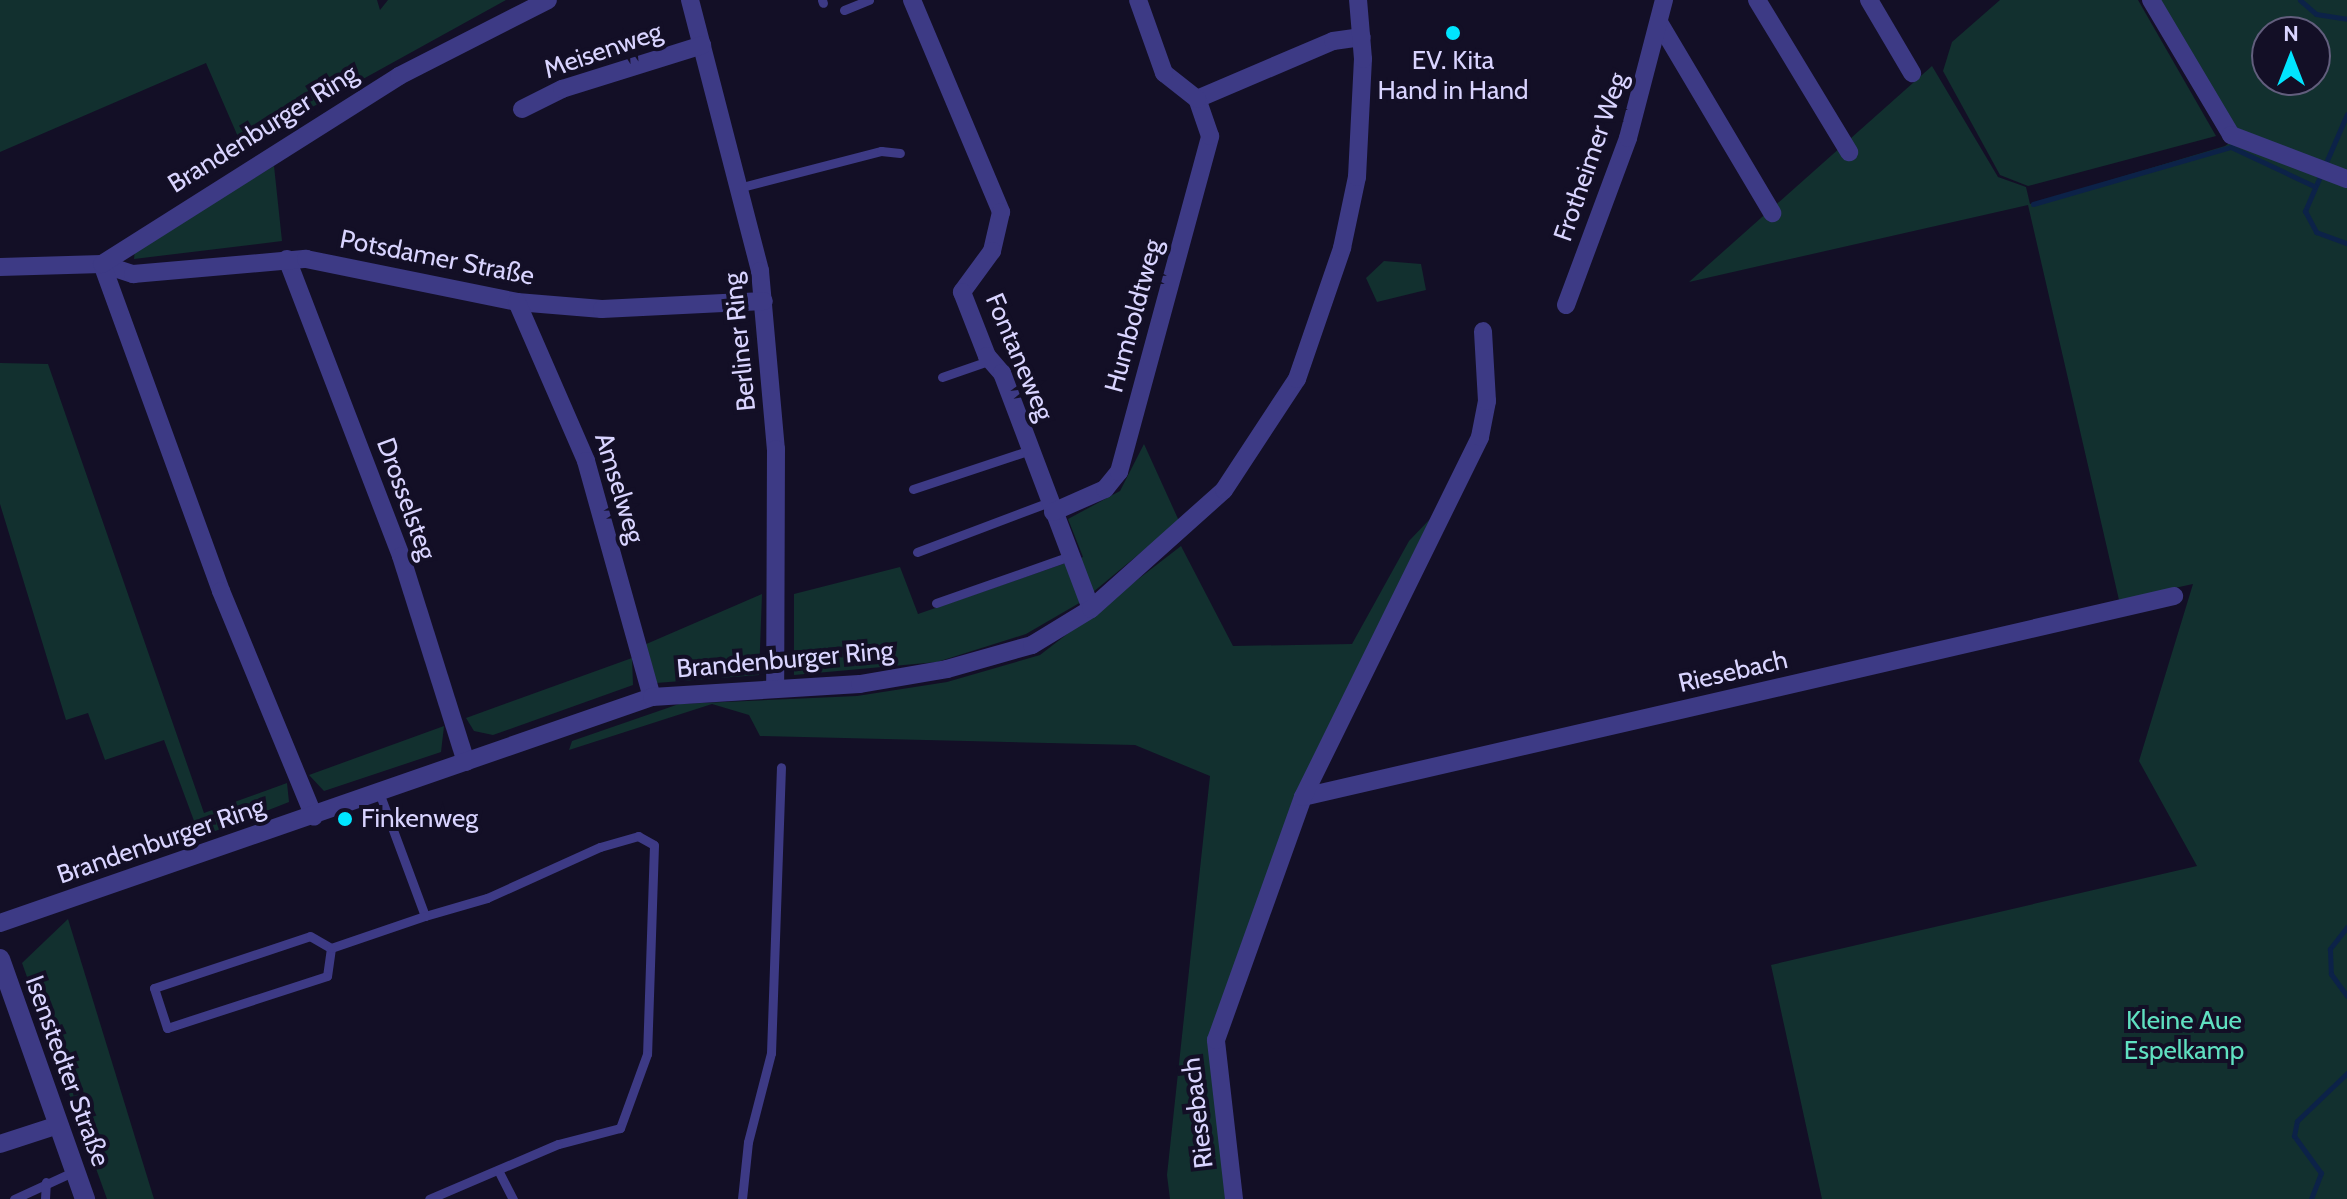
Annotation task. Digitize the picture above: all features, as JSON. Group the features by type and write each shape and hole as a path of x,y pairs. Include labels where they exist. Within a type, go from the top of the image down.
{"street":[{"name":"Brandenburger Ring","path":"102,264 399,76 548,0"},
{"name":"Berliner Ring","path":"690,0 742,187 764,301 776,449 775,688"},
{"name":"Fontaneweg","path":"912,0 1001,212 992,251 962,292 1030,450 1091,609"},
{"path":"1138,0 1164,73 1197,99 1333,41 1362,37"},
{"name":"Brandenburger Ring","path":"0,923 380,795 652,697 775,688 947,669 1032,645 1091,609 1224,490 1297,379 1342,248 1357,177 1362,37 1358,0"},
{"name":"Frotheimer Weg","path":"1566,305 1628,138 1664,0"},
{"path":"1757,0 1849,152"},
{"path":"1869,0 1912,73"},
{"path":"2151,0 2231,135 2341,176"},
{"path":"1660,24 1772,213"},
{"name":"Meisenweg","path":"522,109 562,89 702,45"},
{"name":"Humboldtweg","path":"1051,507 1105,489 1119,472 1210,136 1197,99"},
{"name":"Potsdamer Straße","path":"102,264 133,274 287,259 517,302 602,309 764,301"},
{"name":"Drosselsteg","path":"287,259 401,556 466,762"},
{"path":"0,267 102,264 221,591 314,817"},
{"name":"Amselweg","path":"517,302 586,461 652,697"},
{"name":"Riesebach","path":"1234,1199 1216,1040 1303,797 1480,437 1487,401 1483,331"},
{"name":"Riesebach","path":"1303,797 2174,596"},
{"name":"Isenstedter Straße","path":"0,959 55,1126 85,1199"},
{"path":"0,1144 55,1126"}],"lane":[{"path":"844,10 869,0"},
{"path":"742,187 881,151 900,153"},
{"path":"942,377 991,360"},
{"path":"913,489 1030,450"},
{"path":"917,552 1051,507"},
{"path":"936,603 1070,556"},
{"path":"742,1199 748,1142 771,1053 781,767"},
{"path":"380,795 425,916"},
{"path":"331,948 327,976 167,1028 154,988 310,936 331,948 487,898 600,847 638,836 654,845 647,1054 620,1128 498,1170 429,1199"},
{"path":"498,1170 513,1199"},
{"path":"14,1199 31,1188 75,1171"},
{"path":"45,1199 46,1182"},
{"path":"31,1188 31,1199"}],"green space":[{"path":"0,0 377,0 380,10 388,0 506,0 242,146 206,63 0,152"},
{"path":"2000,0 2138,0 2216,136 2028,186 2000,175 1943,71 1952,42"},
{"name":"Kleine Aue Espelkamp","path":"2160,0 2347,0 2347,1199 1822,1199 1771,965 2197,866 2139,761 2193,584 2119,600 2028,205 1689,282 1932,66 1998,177 2026,187 2030,204 2225,146 2246,132 2235,127"},
{"path":"274,166 282,241 134,259 135,249"},
{"path":"1384,261 1421,264 1426,290 1377,302 1366,278"},
{"path":"0,363 48,364 204,813 287,783 289,802 200,837 164,740 105,760 88,713 66,720 0,504"},
{"path":"1144,444 1179,521 1081,602 1026,634 937,662 794,675 794,594 900,567 918,614 1083,557 1068,519 1120,491"},
{"path":"1430,519 1305,781 1212,1039 1226,1199 1170,1199 1167,1175 1210,776 1135,745 760,736 749,715 712,704 569,750 572,741 679,704 857,696 947,682 1040,655 1181,546 1233,646 1352,644 1409,541"},
{"path":"762,594 759,675 656,683 644,645"},
{"path":"632,658 633,685 493,735 474,731 466,718"},
{"path":"444,726 441,752 324,791 309,775"},
{"path":"68,919 154,1199 107,1199 22,963"}],"waterway":[{"path":"2300,0 2316,14 2347,19"},
{"path":"2347,114 2305,211 2316,232 2347,243"},
{"path":"2033,204 2231,147 2314,186"},
{"path":"2347,927 2330,949 2331,974 2347,996"},
{"path":"2311,1199 2321,1173 2294,1136 2297,1121 2347,1073"}],"place":[{"name":"EV. Kita Hand in Hand","path":"1453,33"},
{"name":"Finkenweg","path":"345,819"}]}
